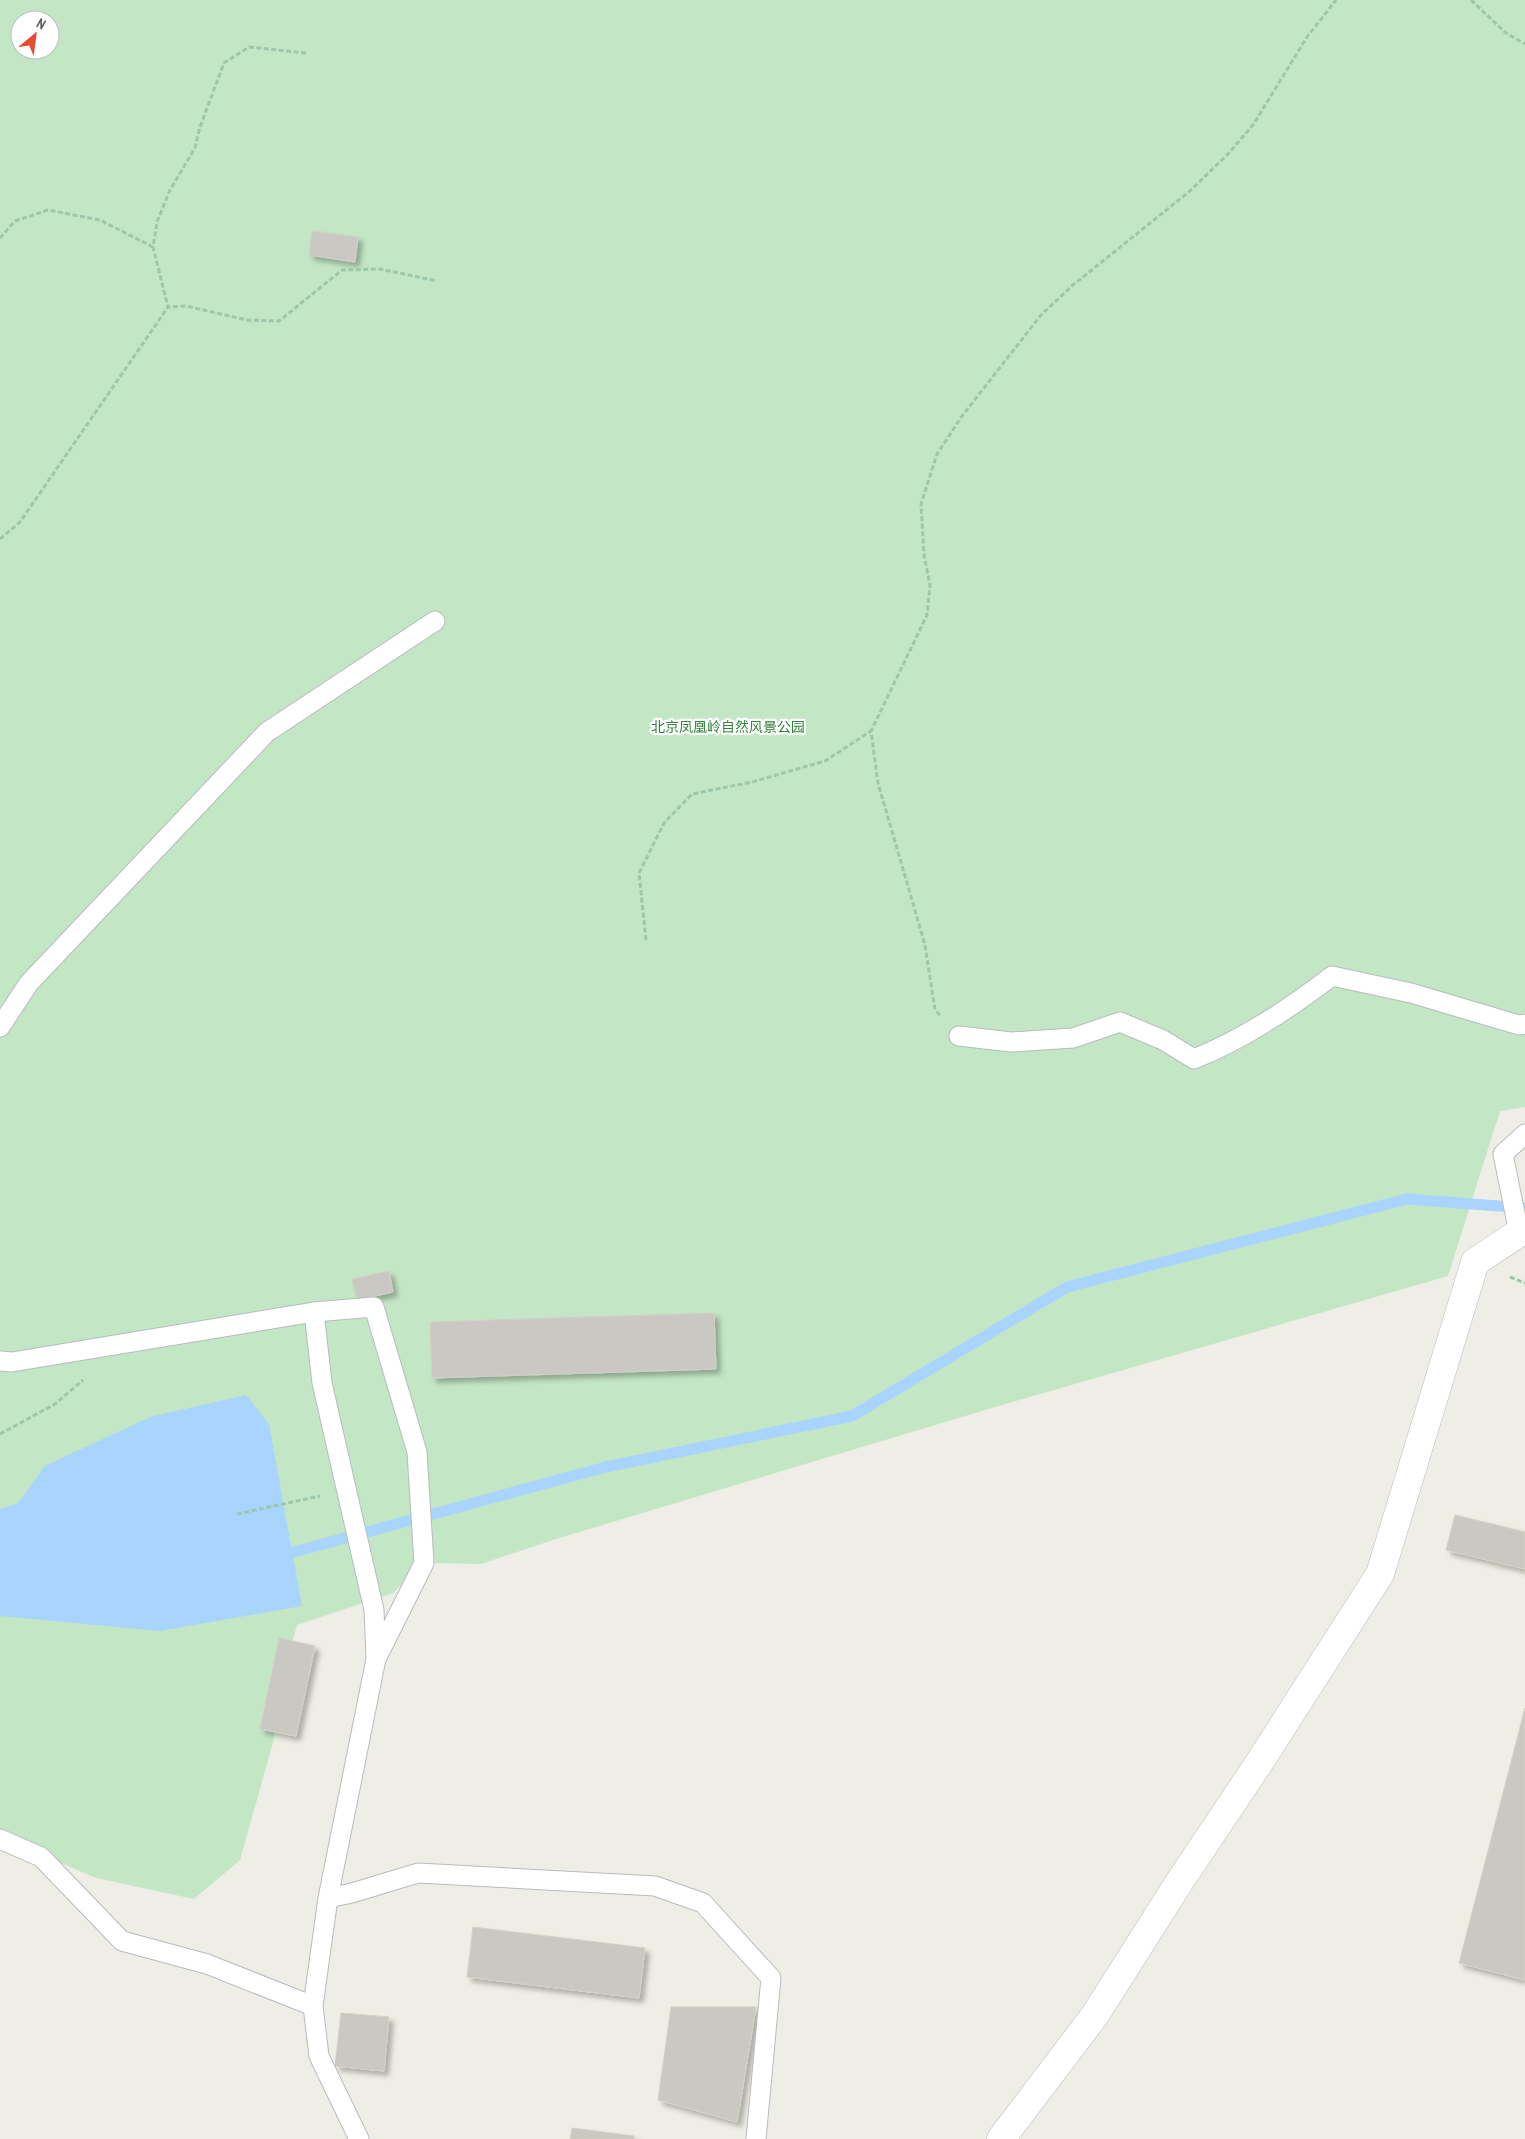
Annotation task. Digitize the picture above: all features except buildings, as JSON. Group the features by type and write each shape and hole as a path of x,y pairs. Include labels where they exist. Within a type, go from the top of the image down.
{"street":[{"path":"1001,2139 1095,2015 1380,1574 1475,1262 1519,1233"}],"lane":[{"path":"0,1027 30,983 267,732 435,621"},
{"path":"959,1036 1011,1042 1073,1038 1120,1022 1163,1040 1194,1059 1214,1052 1289,1009 1332,976 1411,993 1519,1024 1525,1024"},
{"path":"1519,1233 1503,1154 1525,1134"},
{"path":"0,1361 12,1362 314,1312 374,1307 417,1452 424,1563 376,1659"},
{"path":"314,1312 322,1383 374,1610 376,1659 328,1898 313,2006 319,2056 359,2139"},
{"path":"0,1839 41,1856 122,1941 207,1964 313,2006"},
{"path":"328,1898 352,1893 418,1873 655,1886 703,1903 772,1978 756,2139"}],"path":[{"path":"646,940 639,873 664,823 692,794 752,782 826,761 871,731 927,616 930,585 924,555 922,504 937,454 962,416 1041,314 1073,285 1190,192 1228,154 1253,125 1307,37 1336,0"},
{"path":"1472,0 1506,33 1525,44"},
{"path":"0,539 20,522 168,307 153,247 157,222 170,190 195,148 200,127 224,62 249,47 306,53"},
{"path":"0,238 15,221 48,210 100,220 153,247"},
{"path":"168,307 186,306 247,320 279,322 342,270 380,269 437,281"},
{"path":"871,731 878,783 925,945 935,1010 959,1036"},
{"path":"0,1434 55,1404 85,1378"},
{"path":"237,1514 347,1490"}],"green space":[{"name":"北京凤凰岭自然风景公园","path":"0,0 1525,0 1525,1107 1500,1111 1448,1276 1002,1405 556,1539 481,1564 424,1563 393,1593 297,1625 282,1679 274,1739 240,1860 194,1899 96,1878 0,1837"}],"water":[{"path":"246,1395 269,1424 302,1606 160,1631 0,1616 0,1509 18,1503 45,1466 150,1417"}],"waterway":[{"path":"279,1556 606,1467 852,1416 1067,1287 1407,1199 1525,1208"}]}
